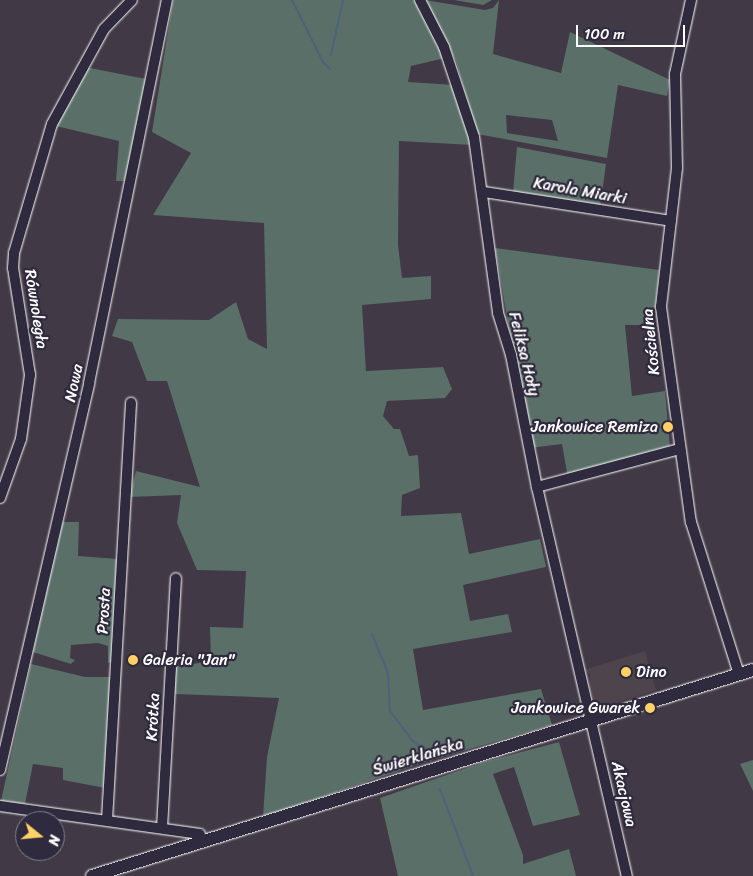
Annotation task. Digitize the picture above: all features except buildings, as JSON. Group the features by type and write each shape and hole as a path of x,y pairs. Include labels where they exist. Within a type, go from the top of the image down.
{"main road":[{"name":"Świerklańska","path":"92,876 749,672"}],"street":[{"name":"Równoległa","path":"0,498 21,439 30,375 13,268 14,252 52,124 104,29 132,0"},
{"name":"Nowa","path":"0,770 97,347 167,0"},
{"name":"Feliksa Hoły","path":"420,0 444,47 474,136 484,192 498,313 511,355 537,487 592,720"},
{"name":"Kościelna","path":"691,0 675,74 677,168 661,307 691,522 749,672"},
{"name":"Karola Miarki","path":"484,192 671,222"},
{"name":"Prosta","path":"107,820 131,403"},
{"path":"537,487 680,449"},
{"name":"Krótka","path":"162,828 176,578"},
{"name":"Akacjowa","path":"592,720 627,876"},
{"path":"0,806 200,834"}],"shaded area":[{"path":"645,651 656,690 597,709 590,689 590,674 584,670"}],"green space":[{"path":"173,0 418,0 445,58 411,66 408,82 455,85 473,145 399,141 398,245 402,278 431,276 431,299 362,305 366,371 443,367 452,389 445,398 387,401 383,416 394,429 400,429 409,456 418,455 420,488 402,495 401,516 461,513 469,554 540,539 546,567 463,585 470,621 508,614 512,632 413,649 423,710 541,689 552,725 425,762 263,817 267,757 279,698 175,694 173,667 211,661 210,627 243,628 246,571 197,570 177,523 181,495 129,497 136,471 200,487 167,381 147,381 132,342 112,336 118,319 209,320 236,302 248,339 267,349 264,223 153,215 191,153 152,132"},
{"path":"425,0 485,10 493,8 499,0 493,54 561,73 570,32 670,80 667,96 618,85 607,158 477,134 456,61","holes":["506,115 552,120 558,141 507,133"]},
{"path":"454,0 492,0 483,5"},
{"path":"85,67 146,79 126,181 116,181 119,141 56,126"},
{"path":"517,147 606,164 600,208 513,192"},
{"path":"495,248 659,270 653,325 625,325 632,396 665,391 670,448 568,478 562,444 530,448"},
{"path":"61,522 79,522 78,556 118,559 111,662 108,663 108,646 98,643 71,645 70,658 75,660 71,664 33,652"},
{"path":"31,664 85,677 110,677 105,788 63,780 63,768 33,764 25,804 1,801"},
{"path":"559,742 580,815 533,826 514,767 493,774 523,855 523,864 569,849 576,876 398,876 380,798 487,761"},
{"path":"753,760 753,791 740,764"}],"waterway":[{"path":"292,0 323,62 330,69"},
{"path":"331,55 343,0"},
{"path":"372,634 388,673 390,711 413,741 429,754 431,761"},
{"path":"440,789 473,876"}],"place":[{"name":"Jankowice Remiza","path":"668,427"},
{"name":"Galeria \"Jan\"","path":"133,660"},
{"name":"Dino","path":"626,672"},
{"name":"Jankowice Gwarek","path":"650,708"}]}
